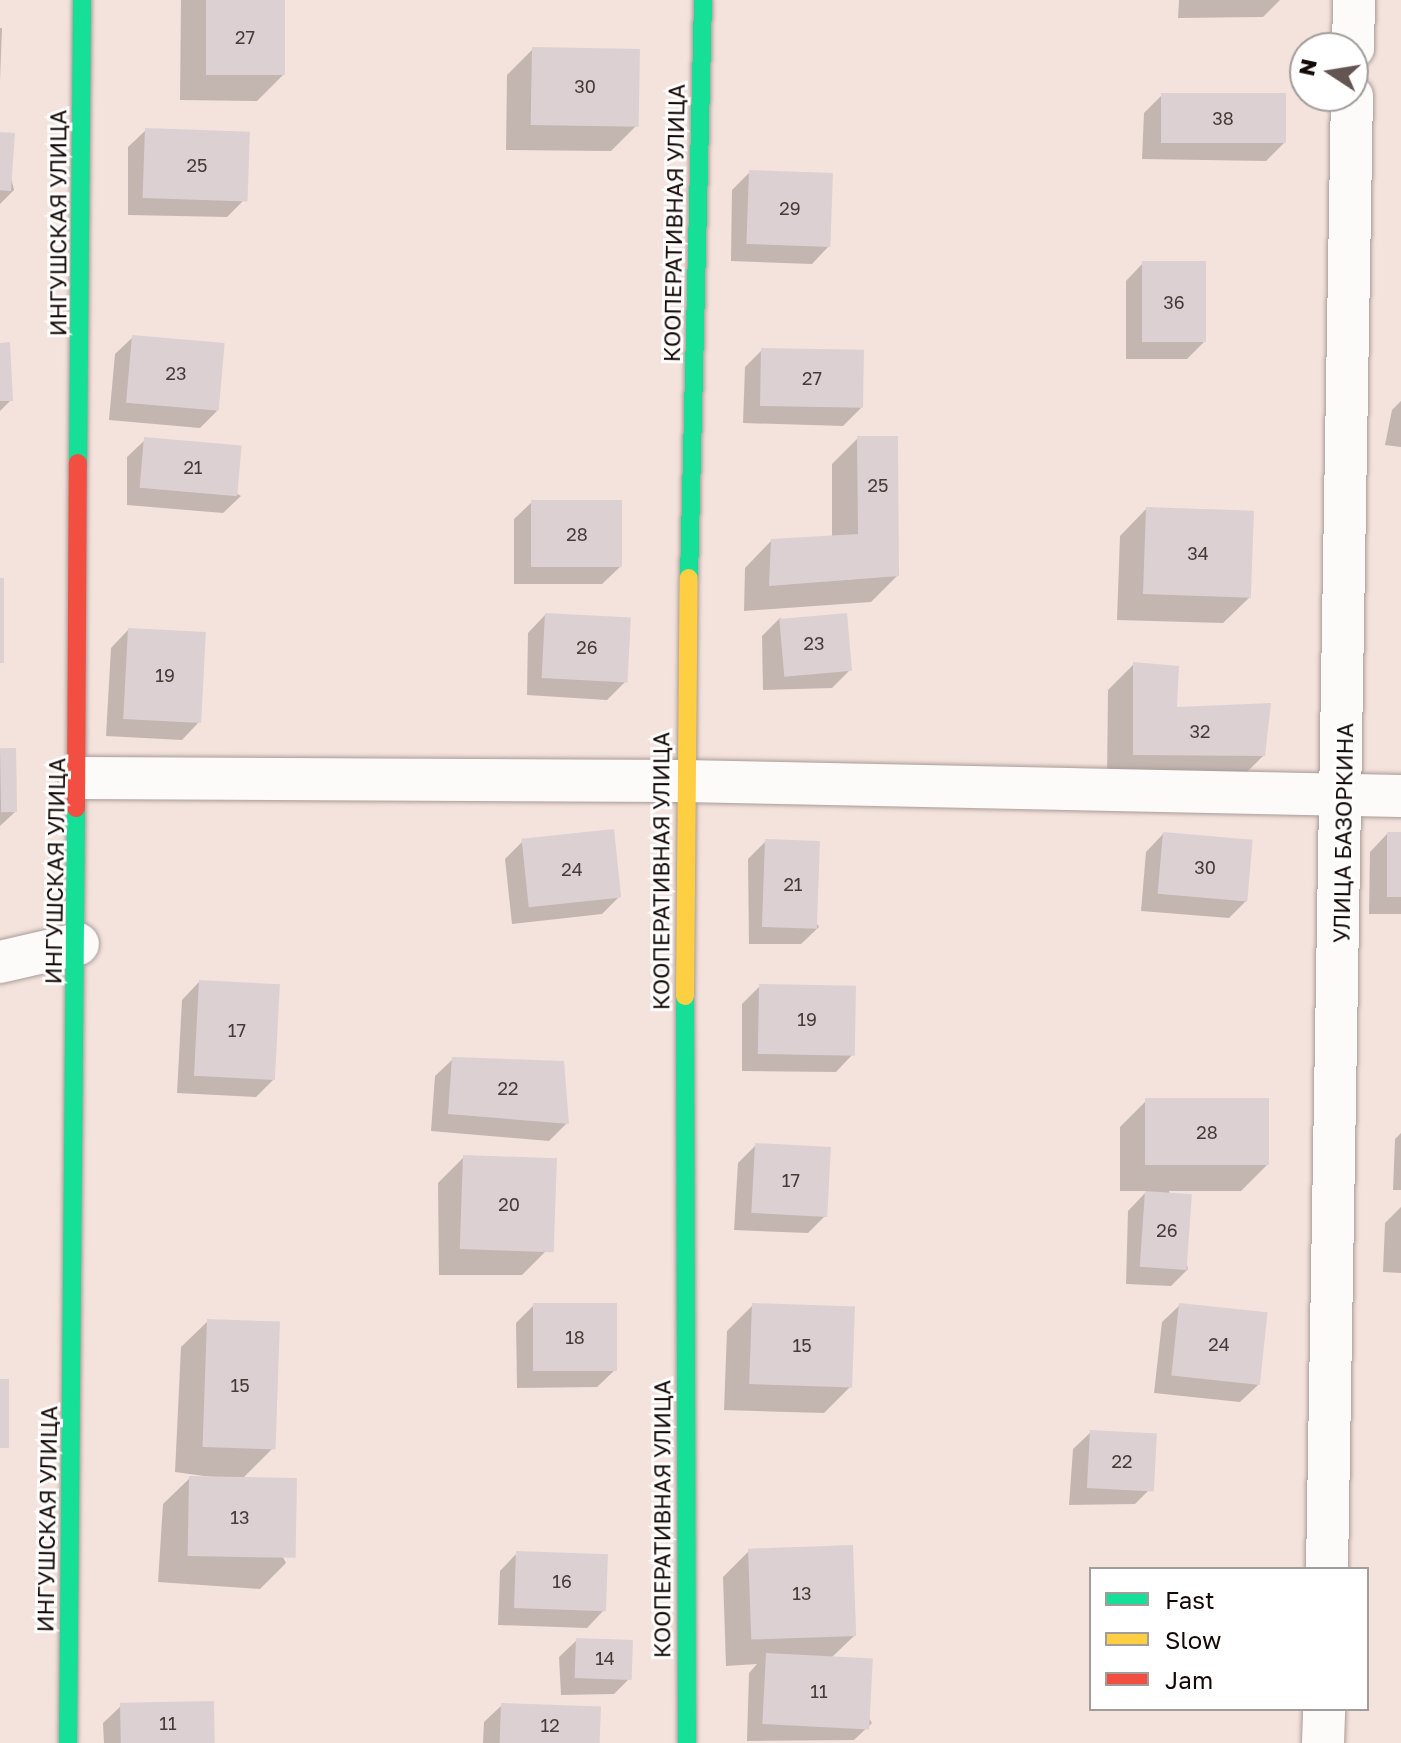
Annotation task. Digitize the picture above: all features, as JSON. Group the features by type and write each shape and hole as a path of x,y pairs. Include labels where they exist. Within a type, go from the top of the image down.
{"street":[{"name":"ИНГУШСКАЯ УЛИЦА","path":"68,1743 80,778 82,0"},
{"name":"КООПЕРАТИВНАЯ УЛИЦА","path":"687,1743 684,781 703,0"},
{"path":"1353,32 1354,0"},
{"name":"УЛИЦА БАЗОРКИНА","path":"1327,1567 1344,794 1352,112"},
{"path":"80,778 684,781 1401,796"},
{"path":"0,962 78,944"},
{"path":"1323,1743 1324,1711"}],"building":[{"path":"206,0 285,0 285,75 206,75"},
{"path":"532,47 640,49 639,127 531,125"},
{"path":"1161,93 1286,93 1286,143 1161,143"},
{"path":"145,128 250,132 247,202 143,198"},
{"path":"0,132 15,133 11,191 0,190"},
{"path":"749,170 833,173 830,247 746,244"},
{"path":"1142,261 1206,261 1206,342 1142,342"},
{"path":"132,335 225,343 219,411 126,403"},
{"path":"10,342 13,401 0,401 0,343"},
{"path":"761,348 864,350 863,408 760,406"},
{"path":"857,436 898,436 899,576 769,586 771,539 858,534"},
{"path":"144,437 242,446 237,496 140,488"},
{"path":"531,500 622,500 622,567 531,567"},
{"path":"1146,507 1254,511 1251,598 1143,594"},
{"path":"0,578 4,578 4,663 0,663"},
{"path":"545,613 631,618 627,682 542,678"},
{"path":"847,613 852,671 784,677 779,619"},
{"path":"128,628 206,632 201,723 123,719"},
{"path":"1133,662 1179,666 1177,707 1271,703 1265,756 1133,755"},
{"path":"0,748 16,748 17,812 1,812"},
{"path":"614,829 621,898 529,907 522,839"},
{"path":"1163,832 1253,840 1247,902 1158,894"},
{"path":"1387,832 1401,832 1401,897 1387,897"},
{"path":"765,839 820,841 817,929 762,927"},
{"path":"199,980 280,984 275,1080 194,1076"},
{"path":"759,984 856,986 855,1056 758,1054"},
{"path":"452,1057 564,1061 569,1124 448,1114"},
{"path":"1145,1098 1269,1098 1269,1165 1145,1165"},
{"path":"755,1143 831,1147 827,1217 751,1213"},
{"path":"463,1155 557,1158 554,1252 460,1249"},
{"path":"1145,1191 1192,1194 1187,1270 1140,1267"},
{"path":"533,1303 617,1303 617,1371 533,1371"},
{"path":"752,1303 855,1307 852,1388 749,1384"},
{"path":"1179,1303 1268,1312 1260,1385 1171,1376"},
{"path":"207,1319 280,1322 275,1449 203,1447"},
{"path":"0,1379 9,1379 9,1448 0,1448"},
{"path":"1090,1430 1157,1434 1154,1491 1087,1488"},
{"path":"189,1476 297,1478 296,1558 188,1556"},
{"path":"853,1545 856,1636 751,1640 748,1549"},
{"path":"516,1551 608,1554 606,1611 514,1608"},
{"path":"576,1638 633,1640 632,1680 575,1678"},
{"path":"766,1653 873,1659 869,1730 762,1724"},
{"path":"214,1701 215,1743 121,1743 120,1703"},
{"path":"501,1703 601,1706 600,1743 500,1743"}],"traffic: fast":[{"path":"78,463 82,0"},
{"path":"689,578 703,0"},
{"path":"68,1743 76,808"},
{"path":"685,996 687,1743"}],"traffic: slow":[{"path":"685,996 689,578"}],"traffic: jam":[{"path":"76,808 78,463"}]}
